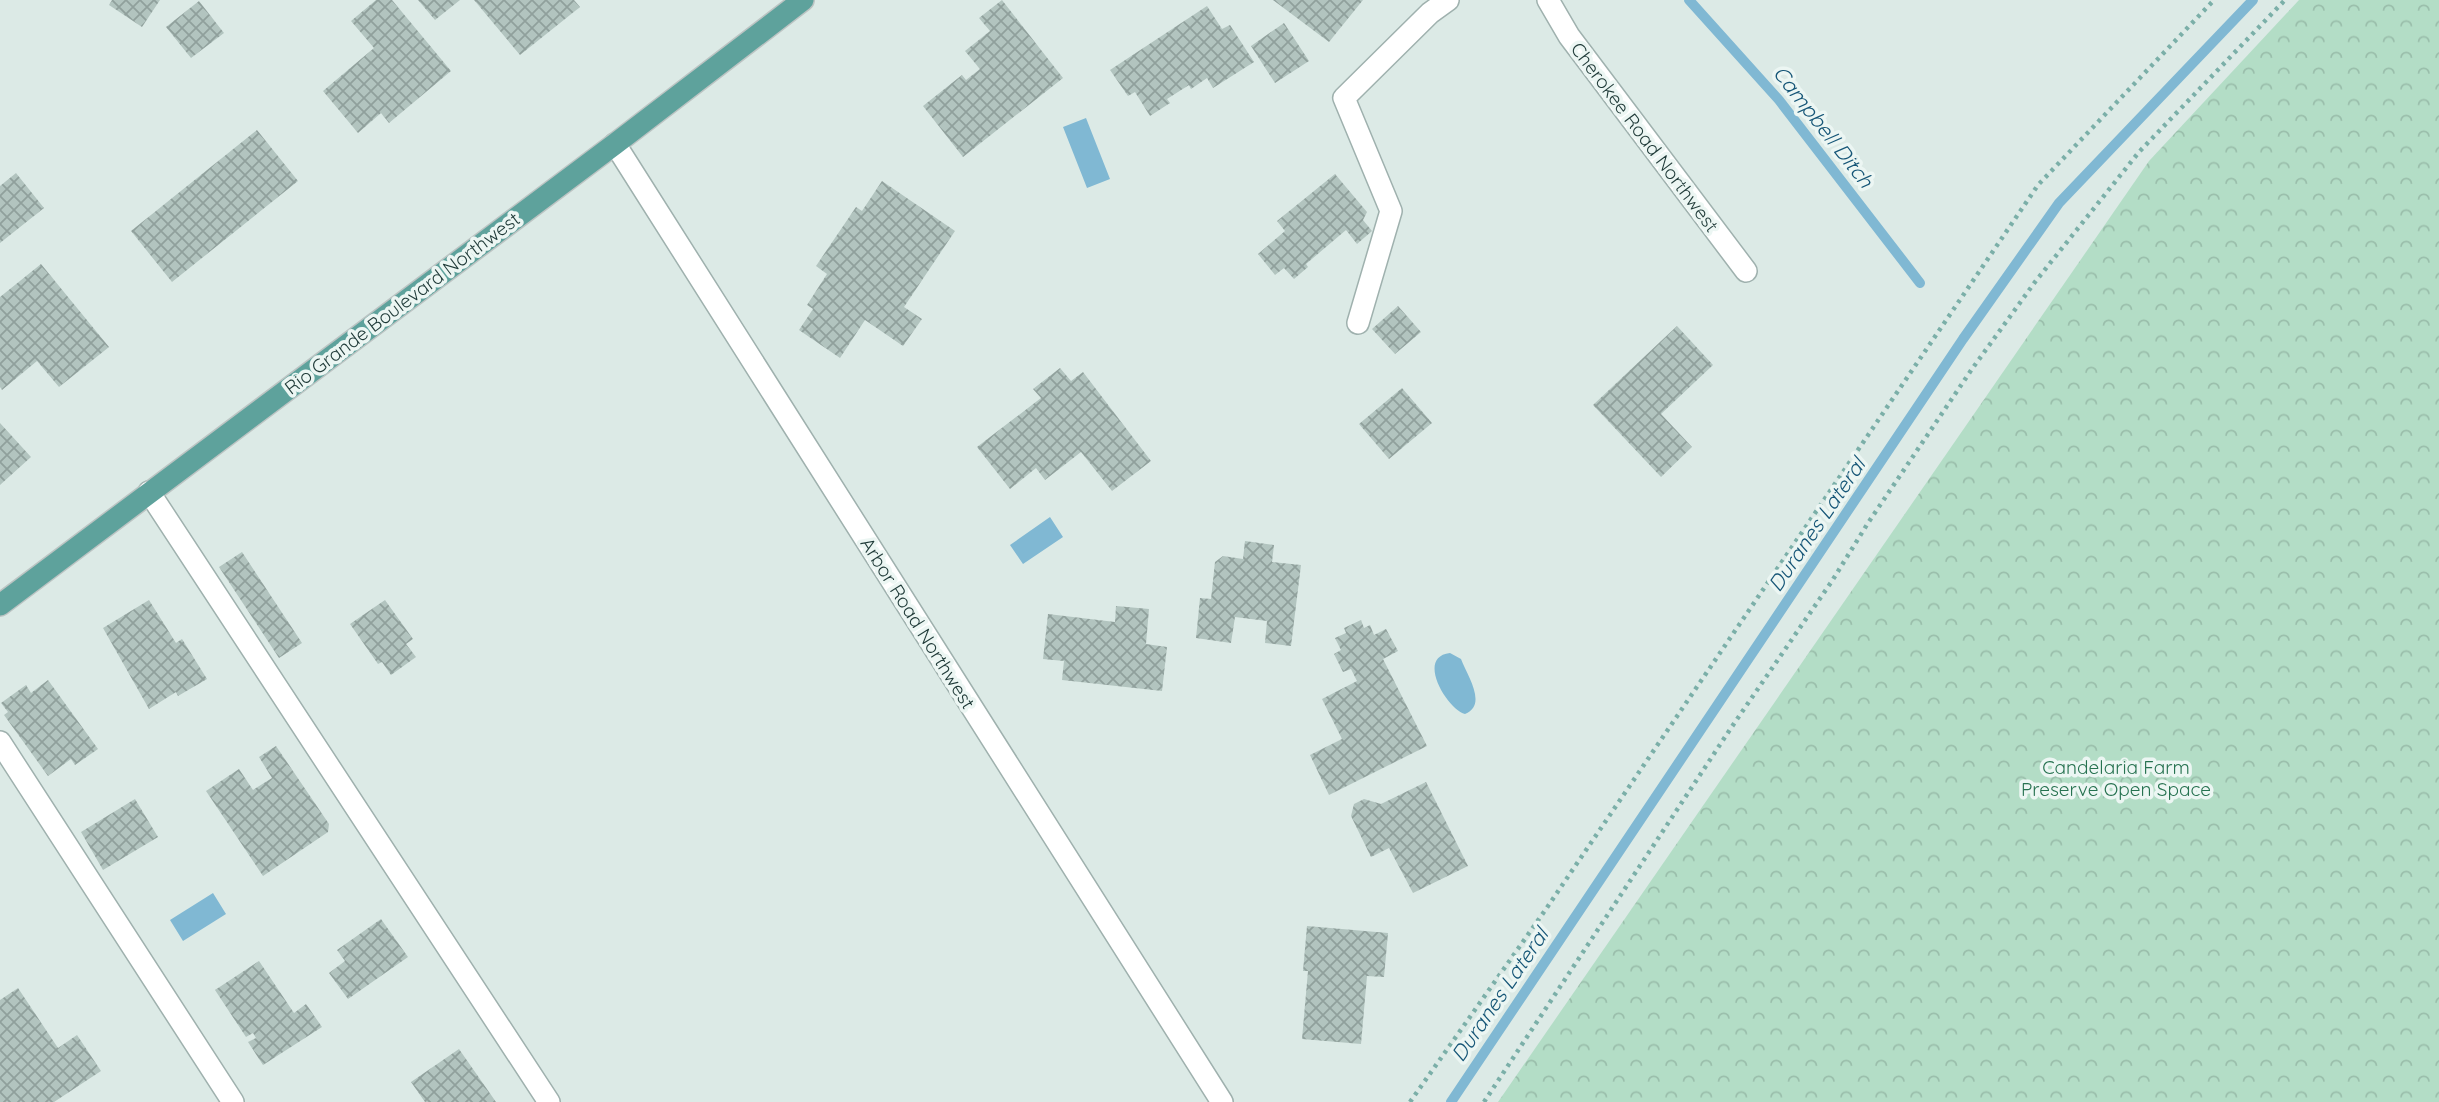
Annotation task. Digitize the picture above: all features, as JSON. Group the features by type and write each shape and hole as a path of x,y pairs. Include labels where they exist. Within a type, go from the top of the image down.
{"main road":[{"name":"Rio Grande Boulevard Northwest","path":"0,605 803,0"}],"street":[{"path":"1358,323 1391,211 1344,99 1430,13 1448,0"},
{"name":"Cherokee Road Northwest","path":"1548,0 1569,36 1746,271"},
{"name":"Arbor Road Northwest","path":"615,144 1222,1102"},
{"path":"149,492 549,1102"},
{"path":"0,742 233,1102"}],"path":[{"path":"1410,1102 1554,897 2038,185 2214,0"},
{"path":"1484,1102 1868,523 1972,369 2035,282 2139,152 2285,0"}],"green space":[{"name":"Candelaria Farm Preserve Open Space","path":"2299,0 2439,0 2439,1102 1498,1102 2149,161"}],"water":[{"path":"1086,118 1110,179 1087,188 1063,127"},
{"path":"1050,517 1063,537 1023,564 1010,545"},
{"path":"1450,653 1461,659 1474,689 1475,704 1472,710 1465,714 1444,694 1435,673 1435,664 1440,657"},
{"path":"213,893 226,914 183,941 170,920"}],"building":[{"path":"112,0 160,0 142,27 109,5"},
{"path":"376,0 392,0 451,71 389,123 381,113 358,133 323,91 374,48 351,21"},
{"path":"418,0 460,0 435,20"},
{"path":"474,0 574,0 580,7 520,55"},
{"path":"1002,0 1063,78 963,157 923,106 962,75 966,80 980,69 965,51 990,31 979,18"},
{"path":"1273,0 1363,0 1329,42"},
{"path":"199,1 224,33 191,58 166,27"},
{"path":"1207,6 1222,29 1230,25 1254,62 1213,88 1207,78 1191,89 1189,85 1167,99 1170,103 1150,116 1135,92 1128,96 1110,70"},
{"path":"1284,23 1309,61 1275,83 1251,46"},
{"path":"257,130 298,181 172,282 131,231"},
{"path":"16,173 44,208 0,243 0,186"},
{"path":"1335,174 1367,212 1363,220 1372,231 1357,244 1346,230 1306,264 1308,267 1294,279 1284,268 1275,275 1258,254 1285,231 1277,221"},
{"path":"882,181 955,231 904,307 922,319 903,346 865,320 840,358 799,330 813,309 807,305 827,274 816,266 856,207 862,211"},
{"path":"41,264 109,347 59,387 37,361 2,390 0,297"},
{"path":"1398,306 1421,332 1395,354 1372,329"},
{"path":"1677,326 1713,365 1661,414 1692,447 1661,477 1593,405"},
{"path":"1060,368 1071,381 1083,372 1151,461 1112,491 1081,452 1045,480 1036,468 1010,489 977,447 1041,398 1033,389"},
{"path":"1402,388 1432,423 1389,459 1359,424"},
{"path":"0,423 31,457 0,485"},
{"path":"1245,541 1274,545 1272,562 1301,565 1291,646 1265,643 1267,621 1235,617 1231,643 1196,638 1200,598 1211,599 1215,562 1223,556 1243,559"},
{"path":"242,552 302,643 279,658 219,567"},
{"path":"149,600 176,643 182,639 207,679 178,696 176,692 149,709 103,628"},
{"path":"385,600 413,639 406,644 416,657 391,675 382,662 378,664 350,624"},
{"path":"1116,606 1149,609 1146,644 1167,647 1162,691 1062,680 1064,661 1043,659 1048,614 1115,622"},
{"path":"1361,620 1364,628 1370,625 1374,635 1386,629 1398,651 1383,659 1427,746 1329,795 1310,755 1342,739 1322,699 1357,681 1351,669 1343,672 1334,654 1341,650 1335,638 1346,633 1344,628"},
{"path":"48,680 98,749 75,765 71,759 48,776 4,715 8,712 1,703 26,685 31,693"},
{"path":"276,746 329,824 328,832 263,876 206,791 239,769 253,790 272,778 259,757"},
{"path":"1426,782 1468,866 1413,893 1389,848 1371,857 1351,816 1354,804 1364,799 1381,804"},
{"path":"135,799 158,837 103,870 81,832"},
{"path":"381,919 408,957 348,999 329,973 345,961 337,950"},
{"path":"1307,926 1388,933 1384,977 1367,976 1361,1044 1302,1039 1308,971 1303,971"},
{"path":"259,961 294,1013 306,1004 322,1027 263,1065 248,1042 256,1038 253,1033 246,1037 215,990"},
{"path":"18,988 58,1048 77,1035 101,1071 54,1102 0,1102 0,1000"},
{"path":"459,1049 496,1102 425,1102 411,1082"}],"waterway":[{"name":"Campbell Ditch","path":"1689,0 1779,100 1920,283"},
{"name":"Duranes Lateral","path":"1451,1102 1963,339 2059,203 2253,0"}]}
